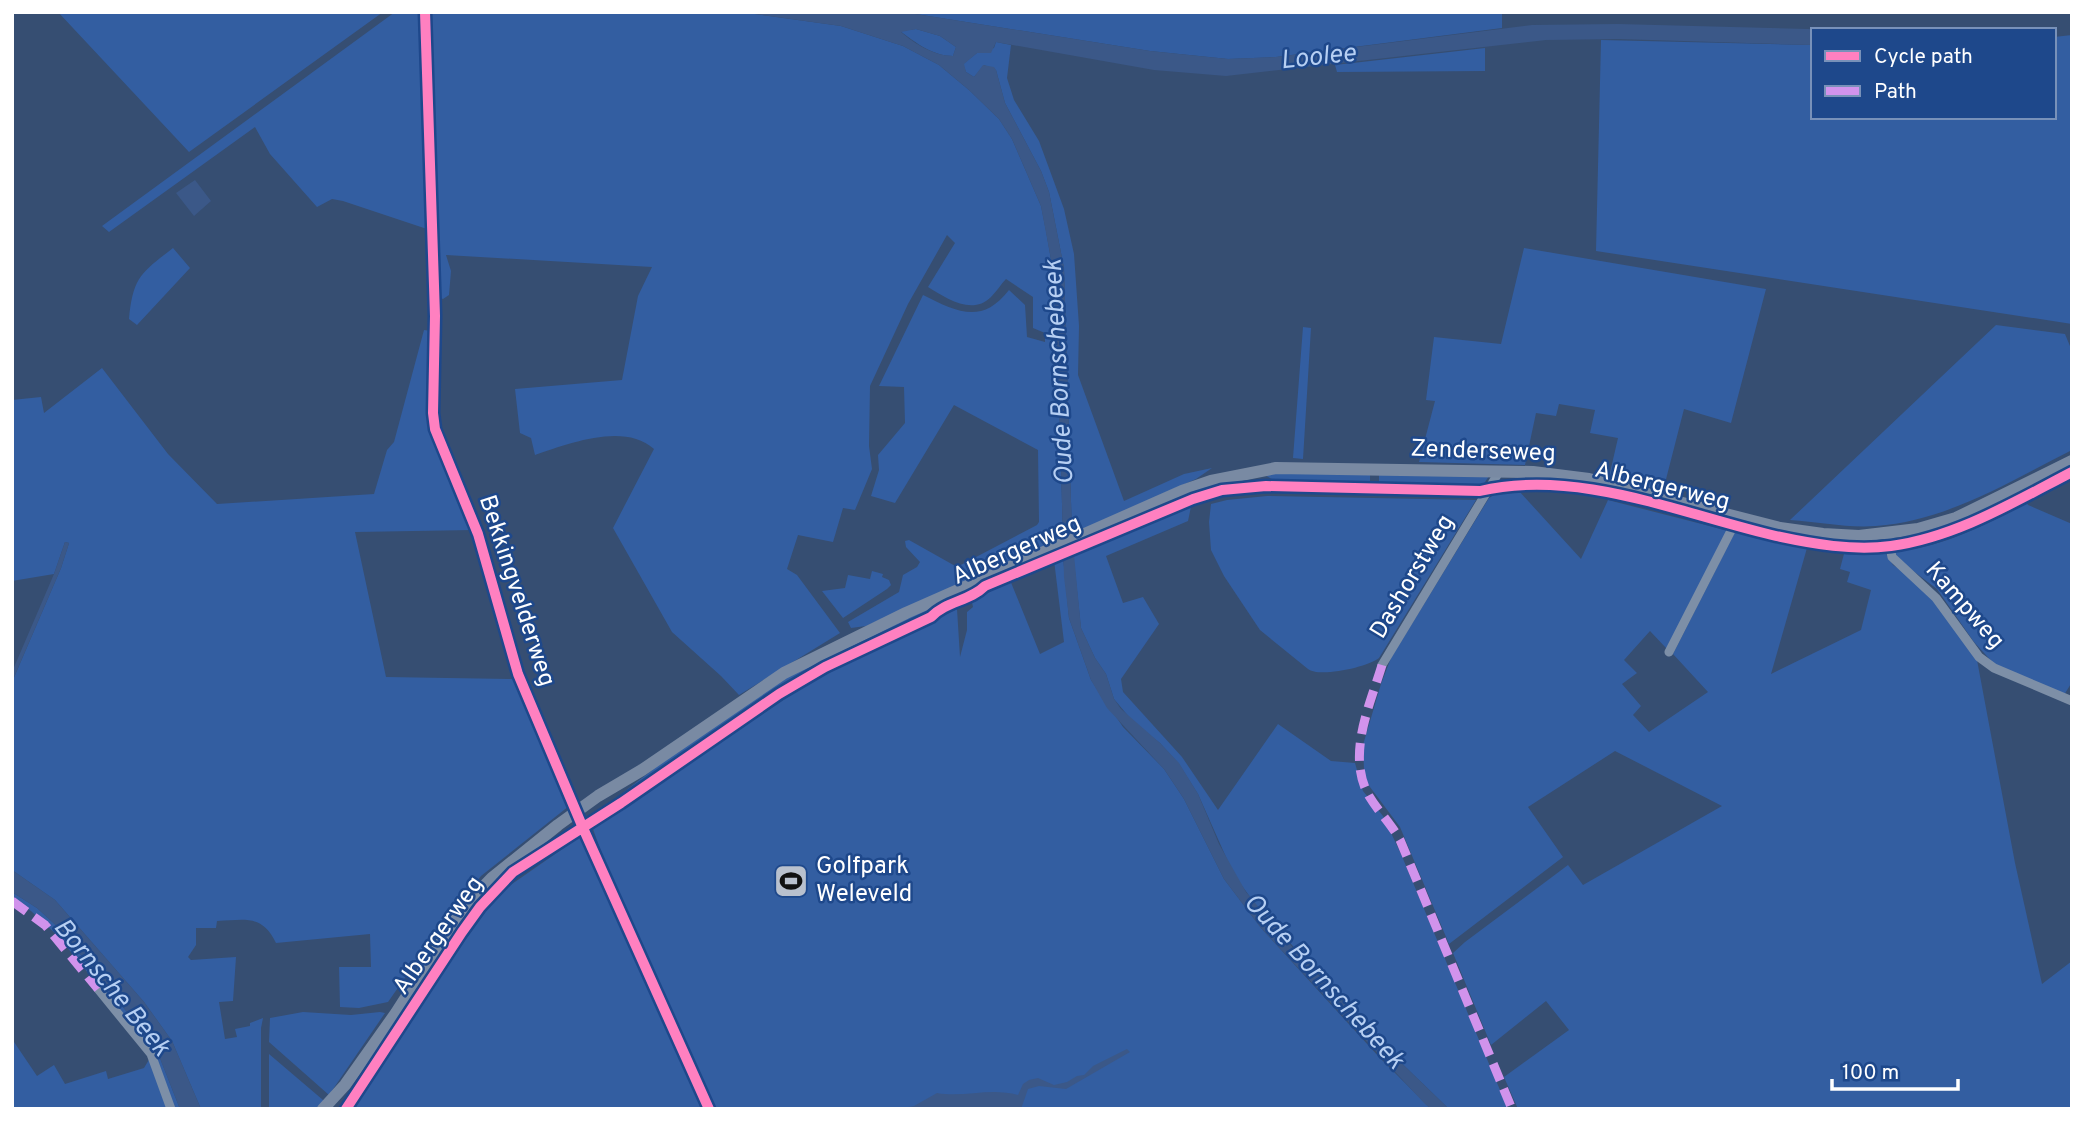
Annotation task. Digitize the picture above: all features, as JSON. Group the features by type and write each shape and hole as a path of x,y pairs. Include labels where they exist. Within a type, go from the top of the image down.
{"main road":[{"name":"Zenderseweg","path":"1248,472 1276,468 1533,472 1589,479 1780,528 1859,536 1918,528 1956,518 2072,461"},
{"name":"Albergerweg","path":"323,1109 345,1085 396,1013 464,907 492,878 519,856 642,770 785,673 905,613 1182,491 1248,472"}],"street":[{"name":"Bekkingvelderweg","path":"425,12 435,316 435,429 478,534 518,674 709,1109"},
{"name":"Dashorstweg","path":"1382,665 1499,472"},
{"path":"1669,652 1738,517"},
{"name":"Kampweg","path":"1887,533 1892,557 1936,598 1979,657 1994,668 2072,701"},
{"path":"98,989 151,1054 172,1109"}],"shaded area":[{"path":"58,12 383,12 189,152"},
{"path":"395,12 419,12 430,225 427,229 343,201 332,199 317,207 270,154 255,127 109,232 102,226"},
{"path":"431,12 741,12 841,26 903,46 939,65 969,90 999,119 1012,139 1041,206 1053,271 1063,539 866,626 851,628 848,622 899,592 903,575 917,567 920,562 906,547 905,541 909,540 957,567 1039,522 1038,450 954,405 895,503 871,496 879,470 878,455 905,423 904,387 879,386 923,295 969,312 989,308 1009,290 1025,305 1027,337 1045,342 1045,333 1033,328 1033,297 1006,279 991,297 976,305 959,303 928,287 955,243 947,235 908,304 870,386 869,446 872,469 855,510 843,508 833,542 798,535 787,569 797,575 840,633 739,695 672,632 613,528 654,449 642,441 612,436 579,441 535,455 531,438 520,433 515,389 622,380 638,296 652,267 446,255 451,271 449,295 443,299 438,297 429,60"},
{"path":"903,12 1502,12 1502,28 1276,57 1228,59 1150,51"},
{"path":"916,29 940,36 956,47 953,56 932,51 900,31"},
{"path":"2072,35 2072,324 1596,251 1601,40 1811,45 1811,119 2056,119 2056,37"},
{"path":"996,42 1011,45 1007,78 1014,100 1039,141 1064,209 1074,254 1079,326 1078,375 1124,501 1184,474 1212,468 1196,479 1072,534 1064,268 1049,192 1041,171 1005,103 996,70 984,65 974,77 966,72 963,64 977,53 994,48"},
{"path":"1485,48 1485,71 1337,72 1335,65"},
{"path":"173,248 190,268 137,325 129,319 136,285 146,270"},
{"path":"1524,248 1766,289 1731,423 1684,409 1663,491 1609,477 1618,438 1590,433 1595,410 1559,404 1556,416 1536,413 1525,465 1419,462 1435,401 1426,400 1434,337 1501,344"},
{"path":"1996,325 2065,334 2072,351 2072,450 1977,498 1902,523 1844,526 1790,520"},
{"path":"1303,327 1311,328 1303,459 1293,458"},
{"path":"424,330 431,331 430,421 473,530 355,532 386,677 516,679 569,806 481,876 440,928 388,1002 359,1008 340,1007 339,967 371,967 370,934 276,943 265,927 252,921 217,921 216,928 196,928 196,945 188,957 191,960 236,957 233,1001 219,1002 225,1039 237,1037 235,1029 250,1026 250,1023 263,1018 261,1109 201,1109 172,1041 144,1002 55,900 12,870 12,682 69,543 65,542 54,574 12,581 12,400 41,397 44,413 102,368 168,454 217,504 374,494 387,450 394,442"},
{"path":"1260,472 1370,473 1370,482 1275,481"},
{"path":"1379,473 1489,476 1483,485 1379,482"},
{"path":"1519,491 1581,559 1608,500 1729,531 1667,649 1650,631 1624,660 1637,673 1622,684 1641,706 1633,715 1649,732 1708,692 1673,654 1735,532 1807,548 1771,674 1861,630 1871,590 1847,582 1850,572 1840,569 1845,550 1883,549 1893,565 1912,577 1932,597 1977,660 2015,863 2042,984 2072,961 2072,1109 1518,1109 1504,1077 1569,1030 1546,1001 1491,1045 1453,953 1568,865 1583,885 1722,806 1615,751 1528,807 1563,857 1449,944 1400,827 1367,783 1363,745 1391,658 1489,498"},
{"path":"1267,496 1476,500 1379,658 1355,668 1322,672 1308,669 1260,630 1224,576 1211,550 1211,504"},
{"path":"1192,502 1188,521 1106,556 1123,603 1143,597 1159,624 1121,679 1123,692 1182,757 1218,810 1278,724 1331,761 1355,763 1363,791 1383,816 1401,854 1508,1109 1449,1109 1390,1052 1259,909 1234,875 1198,794 1179,764 1160,743 1135,724 1114,699 1106,674 1081,628 1073,552"},
{"path":"2027,503 2072,524 2072,682 2064,695 1996,666 1974,642 1937,589 1900,561 1894,551 1929,546 1946,540"},
{"name":"Golfpark Weleveld","path":"1063,557 1069,618 1091,680 1123,727 1164,769 1184,799 1224,879 1261,928 1379,1057 1431,1109 716,1109 604,860 593,829 801,688 957,609 960,657 967,630 967,612 973,607 972,602 1010,580 1040,654 1064,642 1054,560"},
{"path":"872,571 883,574 882,577 889,580 891,585 843,618 822,591 845,588 848,575 870,579"},
{"path":"936,604 929,614 823,663 777,690 598,817 589,819 673,754 788,674"},
{"path":"584,834 706,1109 354,1109 421,1002 499,893"},
{"path":"12,892 37,908 60,929 156,1048 180,1109 174,1109 153,1053 58,936 12,898"},
{"path":"303,1012 351,1015 385,1013 329,1095 269,1042 270,1018"},
{"path":"12,1039 37,1076 54,1065 65,1084 106,1071 108,1079 144,1068 150,1058 169,1109 12,1109"},
{"path":"269,1054 323,1100 316,1109 269,1109"}],"water":[{"path":"741,12 903,12 1150,51 1228,59 1276,57 1532,25 1618,24 1811,29 1811,45 1618,39 1546,40 1226,76 1154,70 996,42 991,53 977,53 964,64 966,72 974,77 983,65 996,70 1005,103 1041,171 1049,192 1064,268 1072,534 1081,628 1121,709 1179,763 1198,794 1219,844 1246,892 1286,940 1390,1052 1449,1109 1431,1109 1425,1104 1261,928 1224,879 1184,799 1164,769 1107,708 1091,680 1069,618 1064,577 1053,270 1041,206 1012,139 999,119 939,65 903,46 841,26","holes":["916,29 940,36 956,47 953,56 939,54 912,41 901,32"]},
{"path":"195,180 211,201 194,216 176,193"},
{"path":"65,542 69,543 61,568 12,682 12,672"},
{"name":"Bornsche Beek","path":"12,870 55,900 144,1002 172,1041 201,1109 180,1109 156,1048 60,929 37,908 12,892"},
{"path":"1127,1049 1130,1052 1066,1089 1039,1086 1028,1089 1021,1109 898,1109 914,1106 937,1093 997,1092 1018,1095 1023,1084 1029,1080 1038,1078 1054,1085 1067,1082"}],"marked path":[{"path":"1382,665 1362,730 1362,780 1369,796 1400,840 1512,1109"},
{"path":"12,901 45,925 98,989"}],"cycle path":[{"path":"425,12 435,316 435,429 478,534 518,674 583,828 709,1109"},
{"path":"346,1109 462,932 480,907 513,872 621,803 779,694 825,667 931,617 985,586 1193,499 1222,490 1266,486 1480,491 1517,485 1554,485 1629,497 1790,539 1862,548 1915,541 1962,527 2072,472"}],"place":[{"name":"Golfpark Weleveld","path":"791,881"}],"water label":[{"name":"Loolee","path":"1318,58"},
{"name":"Oude Bornschebeek","path":"1060,372"},
{"name":"Oude Bornschebeek","path":"1323,982"}]}
